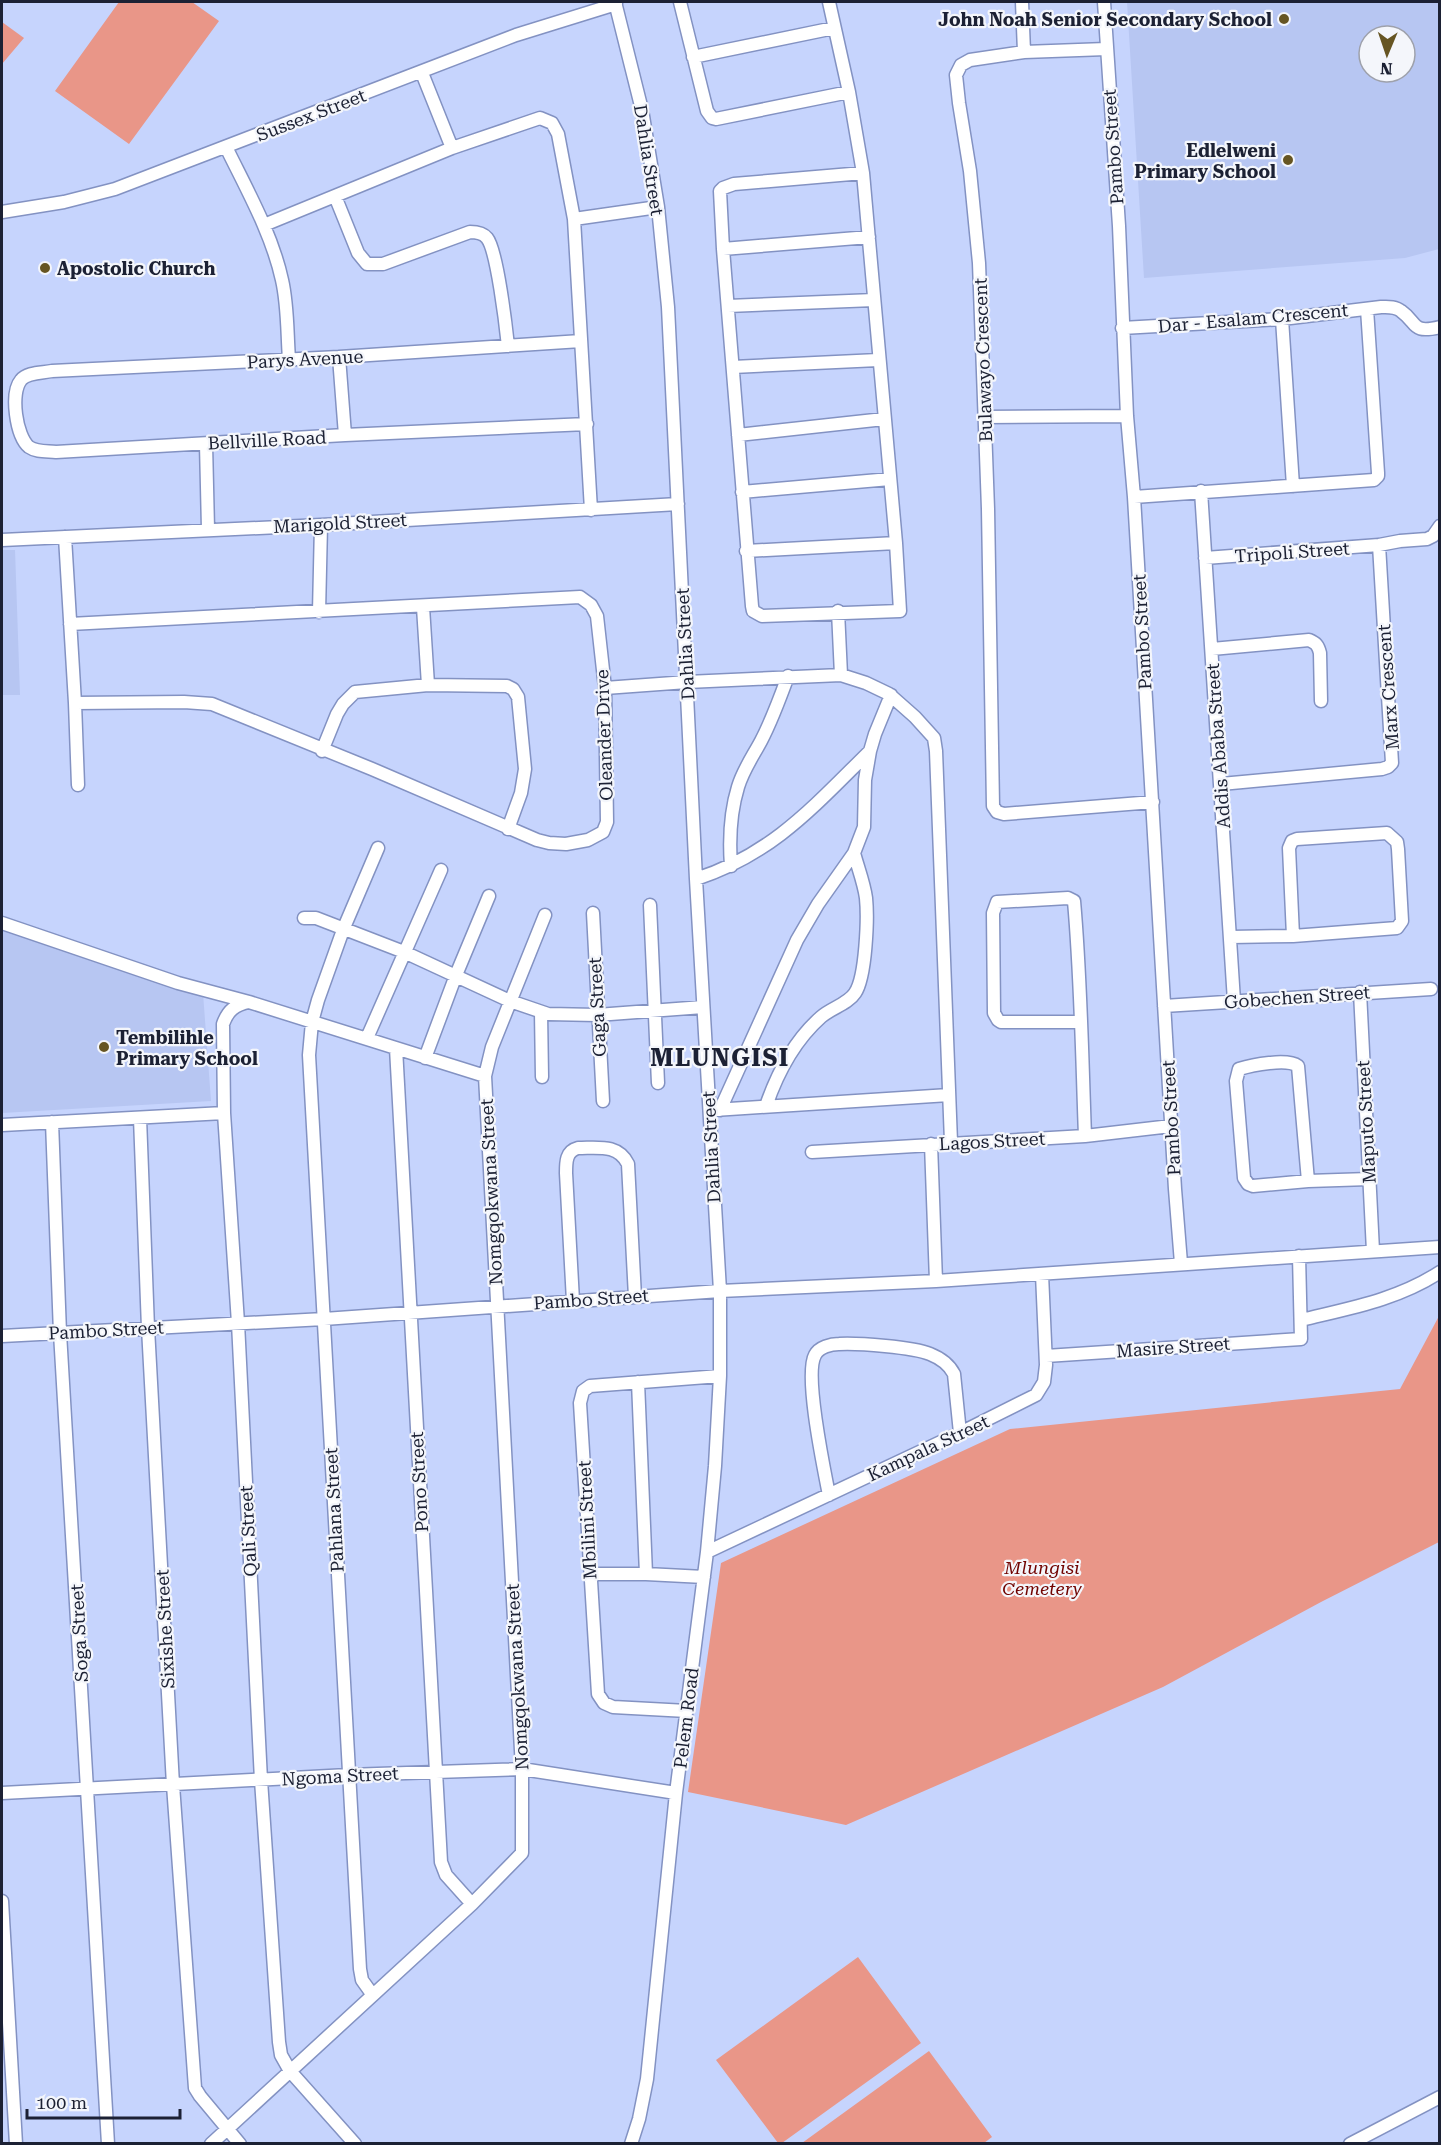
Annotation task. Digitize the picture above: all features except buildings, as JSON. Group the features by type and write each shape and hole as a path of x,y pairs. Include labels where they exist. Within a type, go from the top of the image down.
{"street":[{"path":"680,2 707,111 712,118 849,92"},
{"path":"829,2 849,92 863,173 900,610 762,616 756,613 752,606 746,551 720,194 723,188 734,184 863,173"},
{"path":"1022,2 1024,52"},
{"name":"Pambo Street","path":"1104,2 1119,226 1127,416 1134,497 1181,1263"},
{"name":"Sussex Street","path":"2,213 115,189 516,35 616,3"},
{"name":"Dahlia Street","path":"616,3 642,110 658,207 669,318 703,1007 715,1110 720,1291"},
{"path":"693,57 834,28"},
{"name":"Bulawayo Crescent","path":"1106,49 1024,52 970,60 961,65 956,75 958,103 970,171 979,263 985,417 993,806 997,812 1004,814 1153,802"},
{"path":"422,73 452,148"},
{"path":"264,225 452,148 530,120 540,118 552,123 558,134 574,219 591,510"},
{"path":"226,147 264,225 282,279 286,302 289,359"},
{"path":"335,196 358,253 368,264 383,264 470,232 477,232 487,237 491,244 499,281 508,346"},
{"path":"574,219 658,207"},
{"path":"723,249 869,237"},
{"path":"728,306 874,300"},
{"path":"1367,309 1393,307 1400,310 1416,327 1432,329 1440,327"},
{"name":"Dar - Esalam Crescent","path":"1122,328 1282,319 1367,309 1378,476 1374,480 1134,497"},
{"path":"1282,319 1293,486"},
{"name":"Parys Avenue","path":"28,375 52,371 339,357 581,341"},
{"path":"339,357 345,435"},
{"path":"733,367 878,360"},
{"name":"Bellville Road","path":"28,375 19,384 16,399 19,434 30,448 37,451 56,452 587,424"},
{"path":"985,417 1127,416"},
{"path":"738,435 884,419"},
{"path":"206,444 208,529"},
{"path":"742,492 890,479"},
{"name":"Addis Ababa Street","path":"1201,491 1234,1001"},
{"name":"Marigold Street","path":"2,540 321,525 678,504"},
{"path":"319,612 321,525"},
{"name":"Tripoli Street","path":"1205,558 1427,539 1433,536 1440,526"},
{"path":"65,537 78,785"},
{"path":"746,551 896,543"},
{"name":"Marx Crescent","path":"1221,784 1382,769 1392,763 1378,545"},
{"name":"Oleander Drive","path":"70,624 579,597 588,601 597,616 604,688 606,828 588,840 566,844 537,840 220,707 202,702 75,703"},
{"path":"423,607 428,686"},
{"path":"838,611 841,675"},
{"path":"1212,649 1309,640 1315,642 1320,653 1321,701"},
{"path":"604,688 788,676 841,675 866,682 891,696 934,738 951,1142"},
{"path":"731,866 729,834 738,787 780,700 788,676"},
{"path":"322,750 336,714 355,692 428,686 507,686 513,689 518,697 525,769 521,793 508,829"},
{"path":"715,1110 797,940 818,904 854,853 864,827 865,780 870,751 891,696"},
{"path":"696,879 731,866 772,842 812,808 870,751"},
{"path":"1231,937 1293,936 1397,928 1402,921 1398,849 1392,837 1387,833 1292,841 1289,848 1293,936"},
{"name":"Pahlana Street","path":"372,1994 362,1980 360,1969 309,1054 312,1022 343,930 378,848"},
{"path":"766,1106 773,1086 806,1032 821,1017 852,997 859,985 865,946 866,904 854,853"},
{"path":"367,1038 441,870"},
{"path":"425,1058 489,896"},
{"path":"1081,1022 1001,1022 996,1017 994,1013 993,913 997,902 1068,898 1074,901 1081,1022 1085,1136"},
{"path":"650,904 658,1083"},
{"name":"Gaga Street","path":"593,913 603,1101"},
{"name":"Nomgqokwana Street","path":"211,2144 472,1904 522,1853 522,1769 485,1076 489,1055 545,915"},
{"path":"304,918 316,918 404,952 510,1001 540,1012 556,1015 597,1015 703,1007"},
{"path":"2,923 167,980 249,1002 485,1076"},
{"name":"Gobechen Street","path":"1164,1006 1431,989"},
{"name":"Maputo Street","path":"1360,992 1373,1251"},
{"name":"Qali Street","path":"249,1002 233,1007 223,1024 224,1113 238,1323 261,1780 279,2042 281,2055 290,2071"},
{"path":"540,1012 542,1077"},
{"name":"Pono Street","path":"396,1048 442,1867 449,1879 472,1904"},
{"path":"1308,1181 1298,1066 1286,1062 1239,1069 1236,1081 1245,1182 1253,1186 1369,1179"},
{"path":"715,1110 949,1095"},
{"path":"2,1125 224,1113"},
{"name":"Sixishe Street","path":"140,1118 148,1328 173,1785 195,2088 240,2144"},
{"name":"Soga Street","path":"52,1122 60,1333 108,2144"},
{"name":"Lagos Street","path":"812,1152 951,1142 1085,1136 1171,1126"},
{"path":"931,1144 936,1281"},
{"path":"573,1301 566,1173 568,1156 573,1149 578,1148 612,1148 624,1156 628,1164 635,1297"},
{"name":"Pambo Street","path":"2,1336 324,1319 498,1305 720,1291 936,1281 1440,1247"},
{"path":"1299,1256 1301,1320 1372,1303 1412,1289 1440,1272"},
{"name":"Kampala Street","path":"707,1552 1036,1395 1044,1382 1046,1356 1042,1274"},
{"name":"Pelem Road","path":"631,2144 647,2079 676,1793 707,1552 720,1376 720,1291"},
{"name":"Masire Street","path":"1046,1356 1301,1339 1301,1320"},
{"path":"829,1495 814,1409 813,1366 814,1357 819,1349 844,1344 906,1349 936,1356 949,1366 956,1377 960,1433"},
{"name":"Mbilini Street","path":"687,1711 614,1707 600,1699 597,1690 581,1396 590,1386 720,1376"},
{"path":"638,1382 646,1574"},
{"path":"591,1574 704,1577"},
{"name":"Ngoma Street","path":"2,1794 348,1774 522,1769 676,1793"},
{"path":"2,1901 7,2093 16,2144"},
{"path":"290,2071 355,2144"},
{"path":"1350,2144 1440,2097"}],"shaded area":[{"name":"Edlelweni Primary School","path":"1127,2 1439,2 1439,249 1405,258 1144,278"},
{"path":"2,550 15,550 20,695 2,695"},
{"name":"Tembilihle Primary School","path":"2,929 203,993 211,1101 2,1113"}],"green space":[{"path":"119,2 192,2 219,21 129,144 55,91"},
{"path":"2,22 24,38 2,64"},
{"name":"Mlungisi Cemetery","path":"1439,1316 1439,1542 1163,1687 846,1825 688,1792 721,1563 1010,1429 1400,1389"},
{"path":"858,1957 921,2043 782,2143 778,2143 716,2060"},
{"path":"929,2051 992,2137 984,2143 802,2143"}],"place":[{"name":"John Noah Senior Secondary School","path":"1284,19"},
{"name":"Edlelweni Primary School","path":"1288,160"},
{"name":"Apostolic Church","path":"45,268"},
{"name":"Tembilihle Primary School","path":"104,1047"}],"district":[{"name":"MLUNGISI","path":"720,1058"}]}
